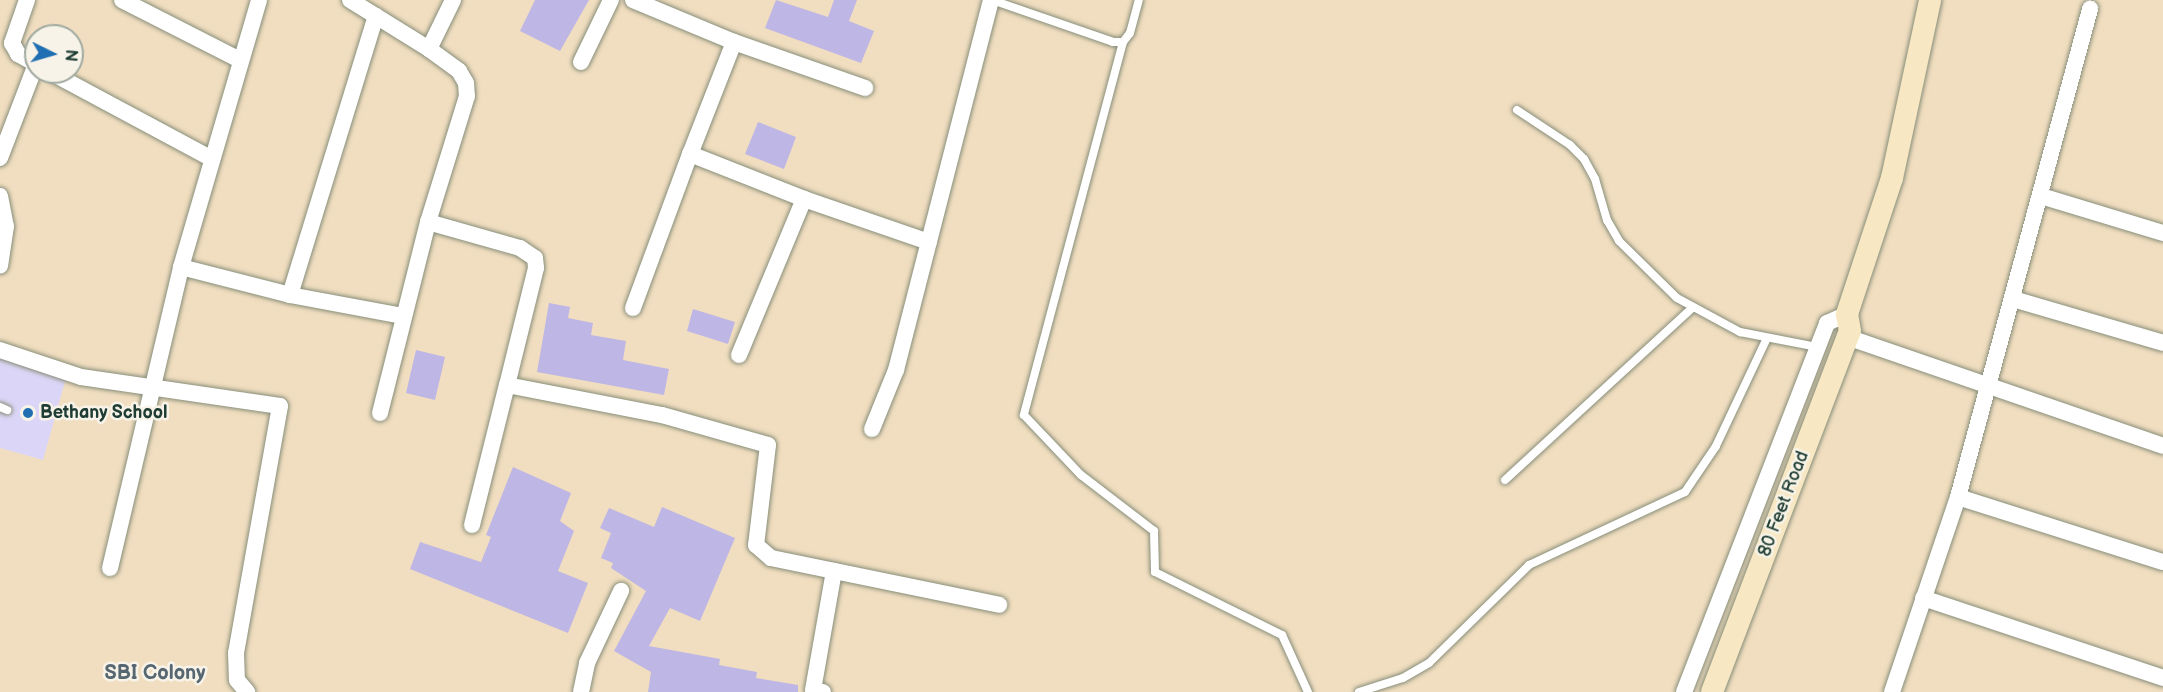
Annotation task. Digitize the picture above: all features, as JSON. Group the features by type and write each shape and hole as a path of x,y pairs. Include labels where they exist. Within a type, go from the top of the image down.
{"street":[{"path":"24,57 18,54 12,43 27,0"},
{"path":"122,0 240,60"},
{"path":"110,568 156,386 181,267 259,0"},
{"path":"350,0 429,49 459,71 466,83 467,96 402,316 381,413"},
{"path":"429,49 453,0"},
{"path":"581,62 611,0"},
{"path":"633,0 734,42 865,88"},
{"path":"872,429 896,370 992,0"},
{"name":"80 Feet Road","path":"1712,692 1847,338 1847,314 1892,178 1930,0"},
{"path":"1892,692 1958,497 2090,9"},
{"path":"290,296 376,16"},
{"path":"633,308 734,42"},
{"path":"0,158 28,84"},
{"path":"72,84 212,159"},
{"path":"690,154 804,199 929,242"},
{"path":"0,196 3,226 0,266"},
{"path":"2041,196 2163,233"},
{"path":"739,355 804,199"},
{"path":"428,222 520,248 535,258 536,268 472,525"},
{"path":"181,267 290,296 402,316"},
{"path":"2013,299 2163,343"},
{"path":"1684,692 1816,347 1827,323 1847,314"},
{"path":"1847,338 2163,446"},
{"path":"0,350 63,373 280,406 236,654 237,680 247,692"},
{"path":"507,385 662,415 768,444 756,545 771,558 999,605"},
{"path":"1958,497 2163,562"},
{"path":"823,692 813,690 834,571"},
{"path":"581,692 587,663 621,591"},
{"path":"1923,598 2163,678"}],"lane":[{"path":"992,0 1113,42 1123,42"},
{"path":"1139,0 1130,33 1123,42 1024,415 1081,475 1154,531 1155,572 1282,634 1308,692"},
{"path":"1517,110 1570,145 1584,159 1595,179 1607,220 1620,241 1677,298 1740,332 1816,347"},
{"path":"1505,480 1693,308"},
{"path":"1359,692 1403,678 1429,663 1529,565 1685,492 1716,446 1767,338"}],"shaded area":[{"name":"Bethany School","path":"0,352 66,378 43,460 0,448"}],"building":[{"path":"535,0 589,0 560,51 520,31"},
{"path":"776,0 828,17 834,0 857,0 849,21 874,31 861,63 765,28"},
{"path":"758,122 796,137 784,169 745,154"},
{"path":"549,303 570,307 568,318 593,323 591,335 626,341 623,360 669,369 664,395 537,372"},
{"path":"693,309 735,322 728,344 687,331"},
{"path":"416,350 445,357 435,400 406,393"},
{"path":"513,467 571,493 560,521 574,531 558,571 588,583 568,633 410,569 420,542 481,562 491,537 486,535"},
{"path":"662,507 735,538 700,621 670,608 649,646 720,659 719,665 757,672 756,678 798,685 798,692 648,692 651,672 614,651 646,591 611,568 613,563 601,558 611,533 600,528 609,508 654,527"}],"place":[{"name":"Bethany School","path":"28,413"}],"district":[{"name":"SBI Colony","path":"155,673"}]}
